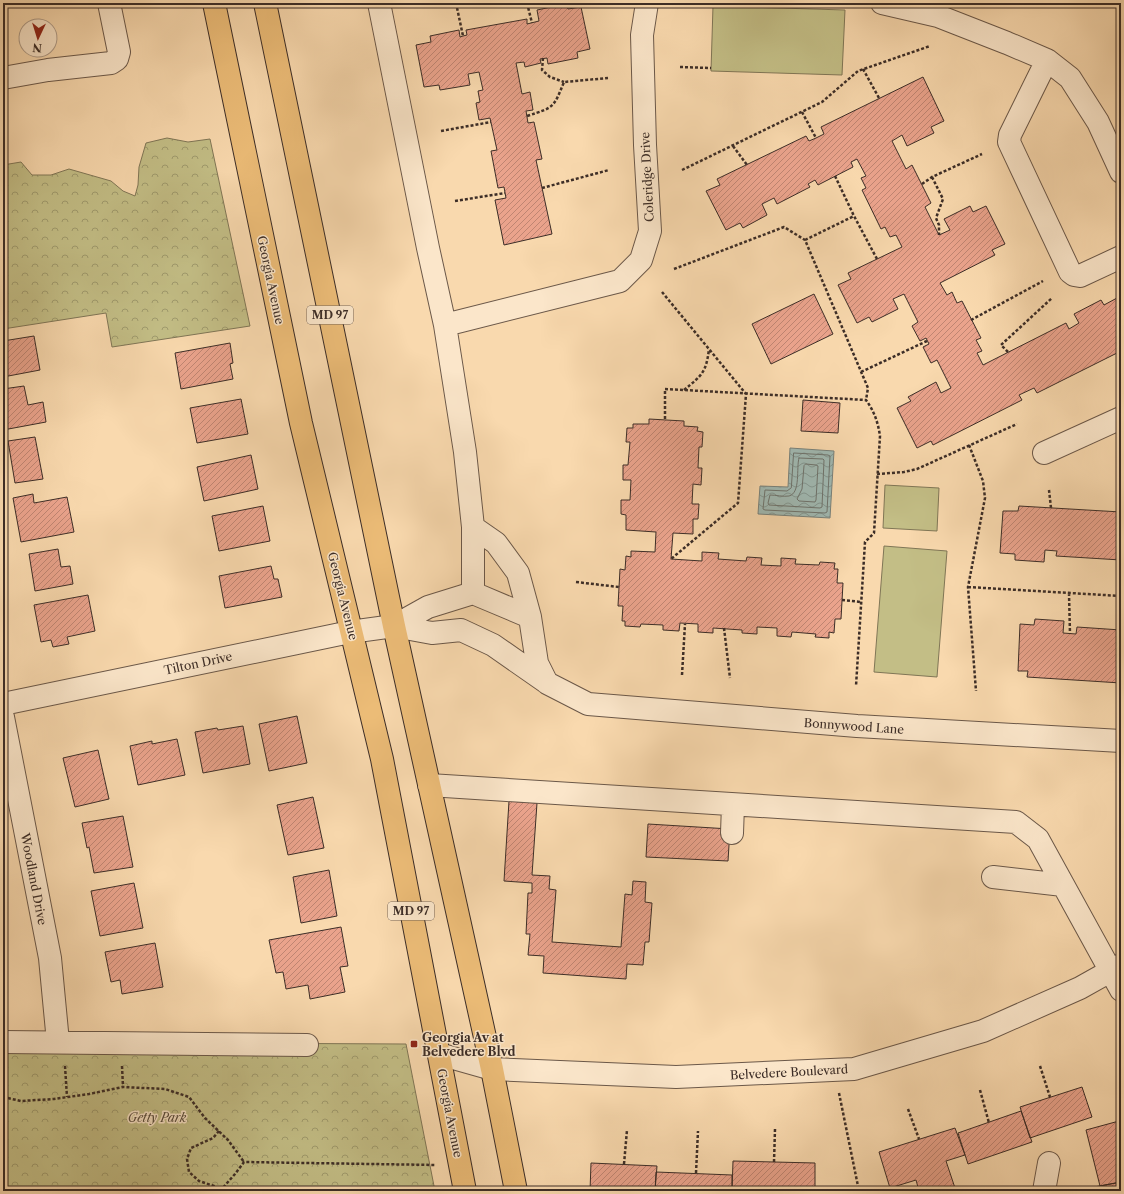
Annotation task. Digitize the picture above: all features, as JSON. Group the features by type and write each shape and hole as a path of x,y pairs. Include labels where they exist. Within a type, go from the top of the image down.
{"main road":[{"name":"Georgia Avenue","path":"214,3 301,423 350,632 355,644 382,759 465,1191"},
{"name":"MD 97","path":"265,3 394,626 492,1069 516,1191"}],"street":[{"path":"3,78 48,70 111,63 117,59 119,52 108,3"},
{"path":"379,3 428,248 446,325 465,452 473,527 473,593"},
{"name":"Coleridge Drive","path":"446,325 620,281 642,260 650,231 645,145 642,35 647,3"},
{"path":"882,3 938,16 1046,60 1070,78 1098,122 1121,172"},
{"path":"1046,60 1010,135 1009,142 1070,272 1074,275 1080,276 1121,257"},
{"path":"1044,453 1121,418"},
{"path":"473,527 496,543 518,573 530,617 537,663 547,683"},
{"path":"394,626 428,607 473,593 530,617"},
{"path":"394,626 432,633 461,630 493,645 547,683"},
{"name":"Tilton Drive","path":"3,704 350,632 394,626"},
{"name":"Bonnywood Lane","path":"547,683 588,704 856,726 1121,741"},
{"name":"Woodland Drive","path":"3,717 50,958 58,1042"},
{"path":"429,786 1016,822 1038,838 1063,885 1118,976"},
{"path":"732,833 733,805"},
{"path":"993,877 1063,885"},
{"name":"Belvedere Boulevard","path":"439,1054 492,1069 676,1077 854,1070 983,1031 1080,988 1118,976"},
{"path":"3,1042 307,1044"},
{"path":"1044,1191 1048,1163"}],"path":[{"path":"456,3 462,36"},
{"path":"527,3 532,23"},
{"path":"682,170 822,102 858,71 930,46"},
{"path":"543,58 542,70 550,77 564,82 608,78"},
{"path":"680,67 711,68"},
{"path":"863,69 879,98"},
{"path":"527,116 552,106 557,100 564,82"},
{"path":"802,112 816,138"},
{"path":"441,131 491,122"},
{"path":"733,146 747,165"},
{"path":"922,184 932,177 982,154"},
{"path":"542,188 609,170"},
{"path":"835,176 877,259"},
{"path":"932,177 943,199 936,218 939,224 939,235"},
{"path":"455,201 505,192"},
{"path":"805,240 854,216"},
{"path":"674,269 784,226 805,240 868,388 866,400 874,412 879,428 874,532 865,542 856,686"},
{"path":"971,320 1043,281"},
{"path":"662,292 746,394 738,503 671,559"},
{"path":"1008,352 1001,345 1052,298"},
{"path":"861,372 927,341"},
{"path":"684,390 702,374 707,361 709,348"},
{"path":"666,419 665,389 866,400"},
{"path":"877,474 904,472 917,469 1017,424"},
{"path":"969,445 983,481 984,498 968,587 976,691"},
{"path":"1049,490 1051,508"},
{"path":"576,582 619,587"},
{"path":"968,587 1121,596"},
{"path":"1069,593 1070,634"},
{"path":"842,600 861,602"},
{"path":"682,675 685,624"},
{"path":"724,628 730,678"},
{"path":"65,1063 67,1097"},
{"path":"1040,1066 1050,1097"},
{"path":"3,1097 21,1100 67,1097 123,1087 165,1089 189,1097 205,1118 228,1140 244,1162"},
{"path":"980,1090 989,1123"},
{"path":"839,1092 859,1191"},
{"path":"908,1109 919,1139"},
{"path":"774,1162 775,1129"},
{"path":"624,1164 627,1130"},
{"path":"219,1131 213,1138 191,1148 187,1159 188,1172 199,1181 214,1186 220,1191 236,1174 244,1162"},
{"path":"696,1173 698,1131"},
{"path":"244,1162 436,1164"}],"green space":[{"path":"713,6 845,10 842,75 711,71"},
{"path":"167,138 188,142 210,139 250,326 112,347 106,313 3,329 3,165 21,162 32,175 51,175 69,169 111,181 123,191 135,196 138,185 139,167 146,143"},
{"path":"885,485 939,488 937,531 883,528"},
{"path":"884,546 947,551 937,677 874,672"},
{"name":"Getty Park","path":"3,1042 406,1044 435,1191 3,1191"}],"water":[{"path":"790,448 834,451 830,518 758,514 760,486 788,487"}],"building":[{"path":"566,4 568,9 581,7 590,49 577,52 578,58 548,64 547,58 540,59 541,63 525,67 524,62 516,63 522,94 530,92 533,110 526,111 528,123 534,122 542,159 536,160 552,234 504,245 495,200 506,198 504,187 498,188 491,151 497,150 490,118 479,120 476,103 480,102 478,91 483,90 479,72 468,74 470,85 440,90 439,85 424,87 416,45 431,42 430,36 459,30 460,37 467,35 466,30 527,19 527,24 539,21 537,10"},
{"path":"923,77 944,121 931,127 934,133 907,146 902,135 892,141 906,169 912,165 931,203 925,207 939,235 950,230 944,219 970,206 973,212 986,206 1005,244 992,250 995,255 940,283 947,295 952,292 957,303 962,301 981,338 976,340 982,351 977,353 983,365 1066,323 1069,329 1079,323 1074,314 1101,300 1104,305 1117,298 1121,307 1121,351 1037,393 1034,388 1019,395 1022,400 933,445 931,441 917,448 897,408 911,401 908,397 936,382 941,393 951,388 937,360 931,363 923,347 929,344 926,338 920,341 912,326 918,322 904,294 893,299 898,309 872,322 869,317 857,323 838,285 851,279 848,273 902,247 896,235 890,237 885,227 881,229 862,190 866,188 861,178 866,176 857,159 851,162 853,167 818,185 815,180 808,184 810,187 777,204 774,198 762,204 767,215 743,228 740,223 726,230 706,191 720,185 717,179 806,136 809,141 816,138 824,134 821,127"},
{"path":"814,294 833,334 771,364 752,324"},
{"path":"34,336 40,370 3,377 3,341"},
{"path":"230,343 233,363 230,364 233,379 181,389 175,353"},
{"path":"24,386 28,405 43,402 46,422 3,430 3,389"},
{"path":"241,399 248,434 197,443 190,408"},
{"path":"803,400 840,403 838,433 801,431"},
{"path":"649,419 684,421 684,426 698,427 697,431 703,432 702,447 699,447 698,468 702,468 701,485 693,484 692,504 699,504 698,519 693,519 693,534 673,533 671,559 702,561 702,552 719,553 718,559 746,561 747,557 762,558 761,565 781,566 781,558 796,559 795,564 819,565 820,562 835,563 834,569 838,569 837,583 843,583 841,619 835,619 834,633 829,632 829,638 815,637 816,634 792,632 791,637 777,636 777,628 757,627 757,634 742,633 742,630 713,628 713,633 698,632 698,624 680,623 679,631 663,630 663,625 641,624 640,627 625,626 625,621 622,621 623,606 618,606 620,569 625,570 626,556 631,557 631,551 655,552 656,532 626,530 626,515 621,514 621,500 630,500 631,480 623,480 623,465 628,465 630,442 626,442 627,428 633,428 633,424 649,424"},
{"path":"35,437 43,479 15,483 8,441"},
{"path":"251,455 258,489 204,501 197,467"},
{"path":"33,494 34,503 67,497 74,532 21,542 13,498"},
{"path":"263,506 270,541 219,551 212,516"},
{"path":"1019,506 1121,512 1121,560 1056,556 1057,551 1045,550 1044,562 1015,560 1015,554 1000,553 1003,511 1018,511"},
{"path":"58,549 61,567 70,566 73,584 35,591 29,554"},
{"path":"271,566 274,579 278,579 282,597 225,608 219,576"},
{"path":"88,595 95,631 67,637 69,644 53,647 51,640 41,642 34,605"},
{"path":"1035,619 1064,621 1063,633 1076,634 1077,627 1121,630 1121,683 1027,677 1028,671 1018,671 1020,624 1034,625"},
{"path":"297,716 307,763 269,771 259,724"},
{"path":"243,726 250,764 203,773 195,732 217,728 218,730"},
{"path":"177,739 185,775 138,785 130,746 152,741 152,744"},
{"path":"98,750 109,799 75,807 63,758"},
{"path":"313,797 324,848 288,855 277,805"},
{"path":"509,801 537,803 532,875 550,876 549,889 556,890 552,942 621,947 625,894 632,895 633,881 646,882 645,902 652,903 649,942 645,942 643,965 627,964 626,979 543,973 544,956 528,955 530,934 526,934 528,893 532,893 532,883 504,881"},
{"path":"123,816 133,867 94,873 89,847 87,848 82,823"},
{"path":"648,824 730,829 728,861 646,857"},
{"path":"329,870 337,916 301,923 293,877"},
{"path":"134,883 143,928 100,936 91,891"},
{"path":"341,927 348,966 340,967 345,992 310,999 308,985 286,989 283,972 276,973 269,940"},
{"path":"155,943 163,987 122,994 120,980 111,982 105,952"},
{"path":"1082,1087 1092,1117 1030,1138 1020,1107"},
{"path":"1021,1111 1032,1142 968,1164 958,1133"},
{"path":"1119,1121 1121,1129 1121,1182 1100,1186 1086,1130"},
{"path":"955,1128 965,1155 946,1161 956,1191 919,1191 916,1180 890,1188 879,1152"},
{"path":"733,1161 815,1163 815,1191 732,1191"},
{"path":"591,1163 657,1166 655,1191 590,1191"},
{"path":"656,1172 732,1175 732,1191 655,1191"},
{"path":"1121,1182 1121,1191 1095,1191 1094,1187"}],"place":[{"name":"Georgia Av at Belvedere Blvd","path":"414,1044"}]}
